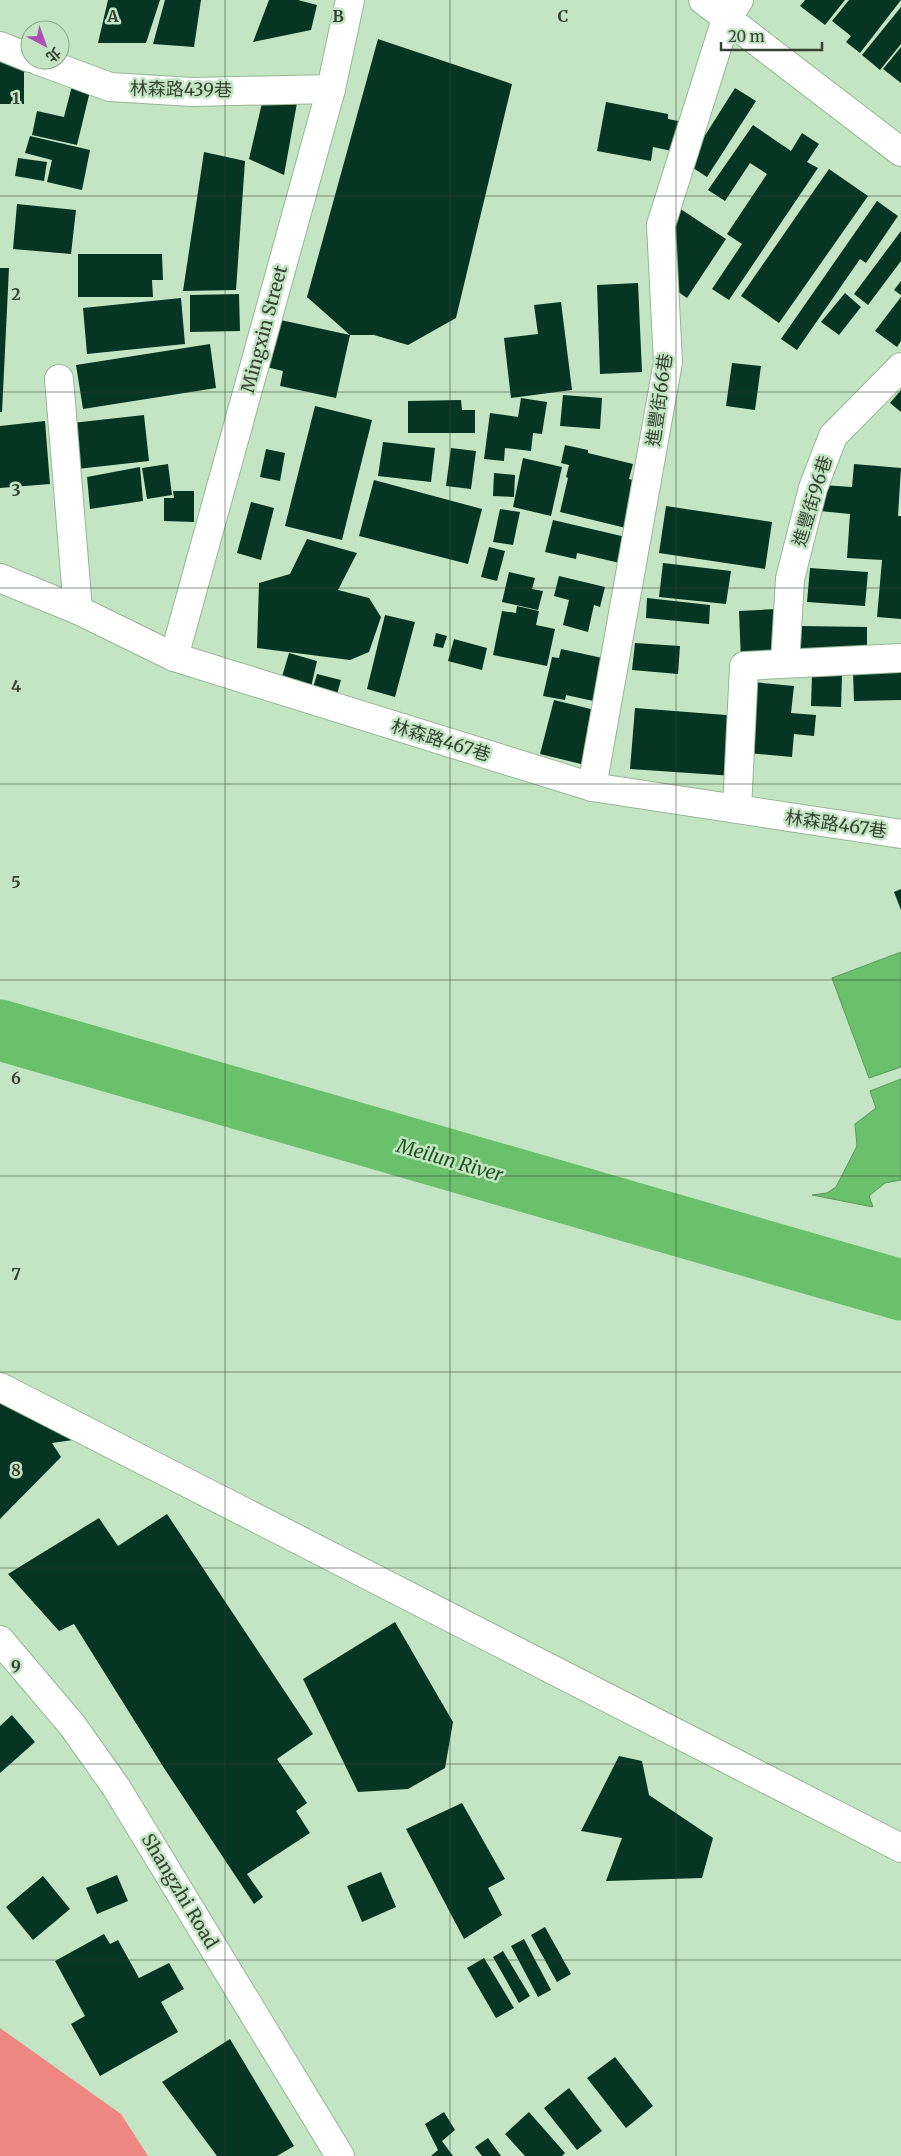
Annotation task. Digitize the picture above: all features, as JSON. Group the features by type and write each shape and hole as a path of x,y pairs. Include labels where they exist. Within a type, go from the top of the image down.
{"street":[{"name":"Mingxin Street","path":"174,657 331,89 350,0"},
{"path":"703,0 732,10 901,152"},
{"name":"進豐街66巷","path":"592,786 668,362 661,225 732,10"},
{"path":"0,46 20,54"},
{"name":"林森路439巷","path":"62,70 110,88 192,92 331,89"},
{"name":"進豐街96巷","path":"785,663 790,579 813,488 833,436 901,367"},
{"path":"59,379 78,610"},
{"name":"林森路467巷","path":"0,578 78,610 174,657 592,786 901,834"},
{"path":"737,809 744,666 901,658"},
{"path":"0,1387 901,1848"},
{"name":"Shangzhi Road","path":"0,1640 72,1725 116,1787 340,2156"}],"shaded area":[{"path":"901,952 901,1067 869,1078 832,978"},
{"path":"901,1079 901,1180 885,1183 869,1196 873,1207 812,1195 827,1193 836,1187 857,1146 855,1124 876,1108 870,1091"},
{"path":"0,2028 121,2114 148,2156 0,2156"}],"building":[{"path":"108,0 160,0 146,43 98,43"},
{"path":"165,0 201,0 194,47 153,44"},
{"path":"269,0 298,0 317,5 311,30 253,42"},
{"path":"805,0 845,0 825,25 800,6"},
{"path":"849,0 901,0 860,53 846,42 851,36 832,21"},
{"path":"901,7 901,44 880,70 862,55"},
{"path":"378,39 512,84 456,318 408,345 374,335 350,335 307,297"},
{"path":"901,47 901,83 883,69"},
{"path":"0,62 20,62 20,70 24,70 24,104 0,104"},
{"path":"73,82 91,87 77,145 32,135 37,111 64,117"},
{"path":"735,88 756,101 707,177 687,164"},
{"path":"265,90 297,103 284,175 249,159"},
{"path":"606,102 668,114 668,119 678,121 672,151 653,147 651,161 597,151"},
{"path":"753,125 791,151 802,133 819,144 807,162 818,168 729,300 712,289 742,244 727,234 767,174 750,163 725,201 708,190"},
{"path":"30,136 90,150 82,190 47,182 52,160 25,153"},
{"path":"204,152 245,161 236,290 183,291"},
{"path":"18,158 47,162 44,181 15,176"},
{"path":"829,169 868,196 779,323 741,296"},
{"path":"877,201 898,216 866,263 860,259 797,350 781,339"},
{"path":"17,204 76,210 71,254 13,249"},
{"path":"676,206 726,239 687,298 671,287 666,275"},
{"path":"901,231 901,261 868,305 854,294"},
{"path":"78,254 162,254 163,280 152,280 153,297 78,297"},
{"path":"0,268 9,268 2,412 0,412"},
{"path":"901,281 901,295 894,290"},
{"path":"638,283 642,372 600,374 597,285"},
{"path":"845,293 861,307 839,335 821,322"},
{"path":"239,294 240,331 190,332 190,295"},
{"path":"901,297 901,341 897,347 875,331"},
{"path":"181,298 185,344 87,354 83,308"},
{"path":"561,302 572,390 511,398 504,338 538,334 534,305"},
{"path":"276,319 350,335 336,398 280,386 283,371 266,367"},
{"path":"210,344 216,388 83,409 76,365"},
{"path":"732,363 761,366 755,410 726,406"},
{"path":"901,390 901,412 890,403"},
{"path":"563,395 602,398 600,429 560,426"},
{"path":"521,398 547,402 542,434 533,433 531,451 505,448 504,461 484,459 490,413 518,417"},
{"path":"461,400 462,410 475,410 475,433 408,433 408,401"},
{"path":"315,406 372,420 342,540 285,526"},
{"path":"144,415 149,461 77,469 72,423"},
{"path":"45,421 50,484 0,488 0,426"},
{"path":"383,442 435,448 431,482 378,476"},
{"path":"565,445 588,450 588,453 633,464 629,479 642,482 626,528 560,512 569,465 561,463"},
{"path":"451,448 476,451 471,489 446,486"},
{"path":"266,449 285,453 280,481 260,477"},
{"path":"523,458 562,467 551,516 513,507"},
{"path":"168,464 172,495 147,499 142,468"},
{"path":"854,464 901,468 898,516 901,516 901,619 877,617 882,560 847,558 850,514 820,511 822,485 852,487"},
{"path":"140,467 143,501 90,509 87,477"},
{"path":"494,473 515,475 514,497 493,496"},
{"path":"374,480 482,509 468,564 359,536"},
{"path":"173,491 194,491 194,522 164,521 164,498 174,498"},
{"path":"251,502 274,508 261,560 237,553"},
{"path":"666,506 772,522 765,569 659,553"},
{"path":"500,509 520,512 513,545 493,542"},
{"path":"553,520 630,538 624,564 577,553 576,559 545,552"},
{"path":"307,539 357,553 338,590 369,598 381,617 369,652 350,660 257,648 259,583 290,574"},
{"path":"489,547 505,551 497,581 481,577"},
{"path":"663,563 731,571 726,604 659,597"},
{"path":"810,568 868,572 865,606 807,602"},
{"path":"509,572 535,578 532,589 543,591 538,610 502,602"},
{"path":"559,576 605,587 600,607 594,605 588,632 563,625 569,600 554,596"},
{"path":"647,598 710,605 709,624 646,618"},
{"path":"517,606 539,611 536,625 555,629 547,666 493,655 502,611 516,613"},
{"path":"776,609 779,659 741,661 739,611"},
{"path":"385,615 415,622 395,697 367,689"},
{"path":"801,626 867,627 867,655 800,655"},
{"path":"436,633 447,636 443,648 433,646"},
{"path":"454,639 487,648 482,670 448,661"},
{"path":"635,643 680,646 678,674 632,670"},
{"path":"561,649 607,659 598,702 566,695 565,700 543,696 552,657 559,658"},
{"path":"289,653 317,661 311,687 281,680"},
{"path":"901,672 901,700 854,701 853,673"},
{"path":"317,674 341,680 335,701 311,695"},
{"path":"812,674 842,675 841,707 811,706"},
{"path":"753,682 794,686 791,713 816,715 814,736 794,734 792,757 747,753"},
{"path":"554,700 599,711 585,765 540,754"},
{"path":"635,708 739,716 734,776 630,769"},
{"path":"901,889 901,910 894,892"},
{"path":"0,1394 53,1418 73,1440 52,1443 61,1457 0,1519"},
{"path":"167,1514 313,1734 277,1759 307,1803 296,1811 310,1833 247,1874 263,1897 254,1904 164,1768 74,1624 59,1631 8,1574 99,1518 118,1546"},
{"path":"395,1622 453,1722 445,1768 408,1789 358,1792 303,1679"},
{"path":"12,1715 35,1742 0,1773 0,1726"},
{"path":"619,1756 642,1761 649,1795 713,1838 702,1878 606,1881 622,1838 581,1831"},
{"path":"462,1803 505,1879 488,1888 502,1915 464,1939 406,1829"},
{"path":"381,1872 396,1907 362,1922 347,1886"},
{"path":"117,1875 128,1901 97,1914 86,1888"},
{"path":"43,1876 70,1909 33,1940 6,1907"},
{"path":"545,1927 571,1974 557,1982 531,1935"},
{"path":"104,1934 110,1944 118,1940 139,1978 169,1963 184,1989 161,2002 178,2032 100,2076 71,2024 85,2016 55,1961"},
{"path":"524,1939 551,1990 538,1997 511,1946"},
{"path":"503,1951 530,1996 519,2003 493,1957"},
{"path":"484,1958 514,2008 496,2018 467,1968"},
{"path":"230,2039 294,2146 277,2156 217,2156 162,2082"},
{"path":"615,2057 653,2106 626,2128 587,2078"},
{"path":"569,2088 602,2131 577,2150 544,2108"},
{"path":"444,2112 455,2130 442,2141 453,2156 431,2156 438,2150 425,2124"},
{"path":"529,2112 565,2153 562,2156 525,2156 505,2134"},
{"path":"488,2138 501,2156 482,2156 475,2147"}],"waterway":[{"name":"Meilun River","path":"0,1030 901,1290"}]}
